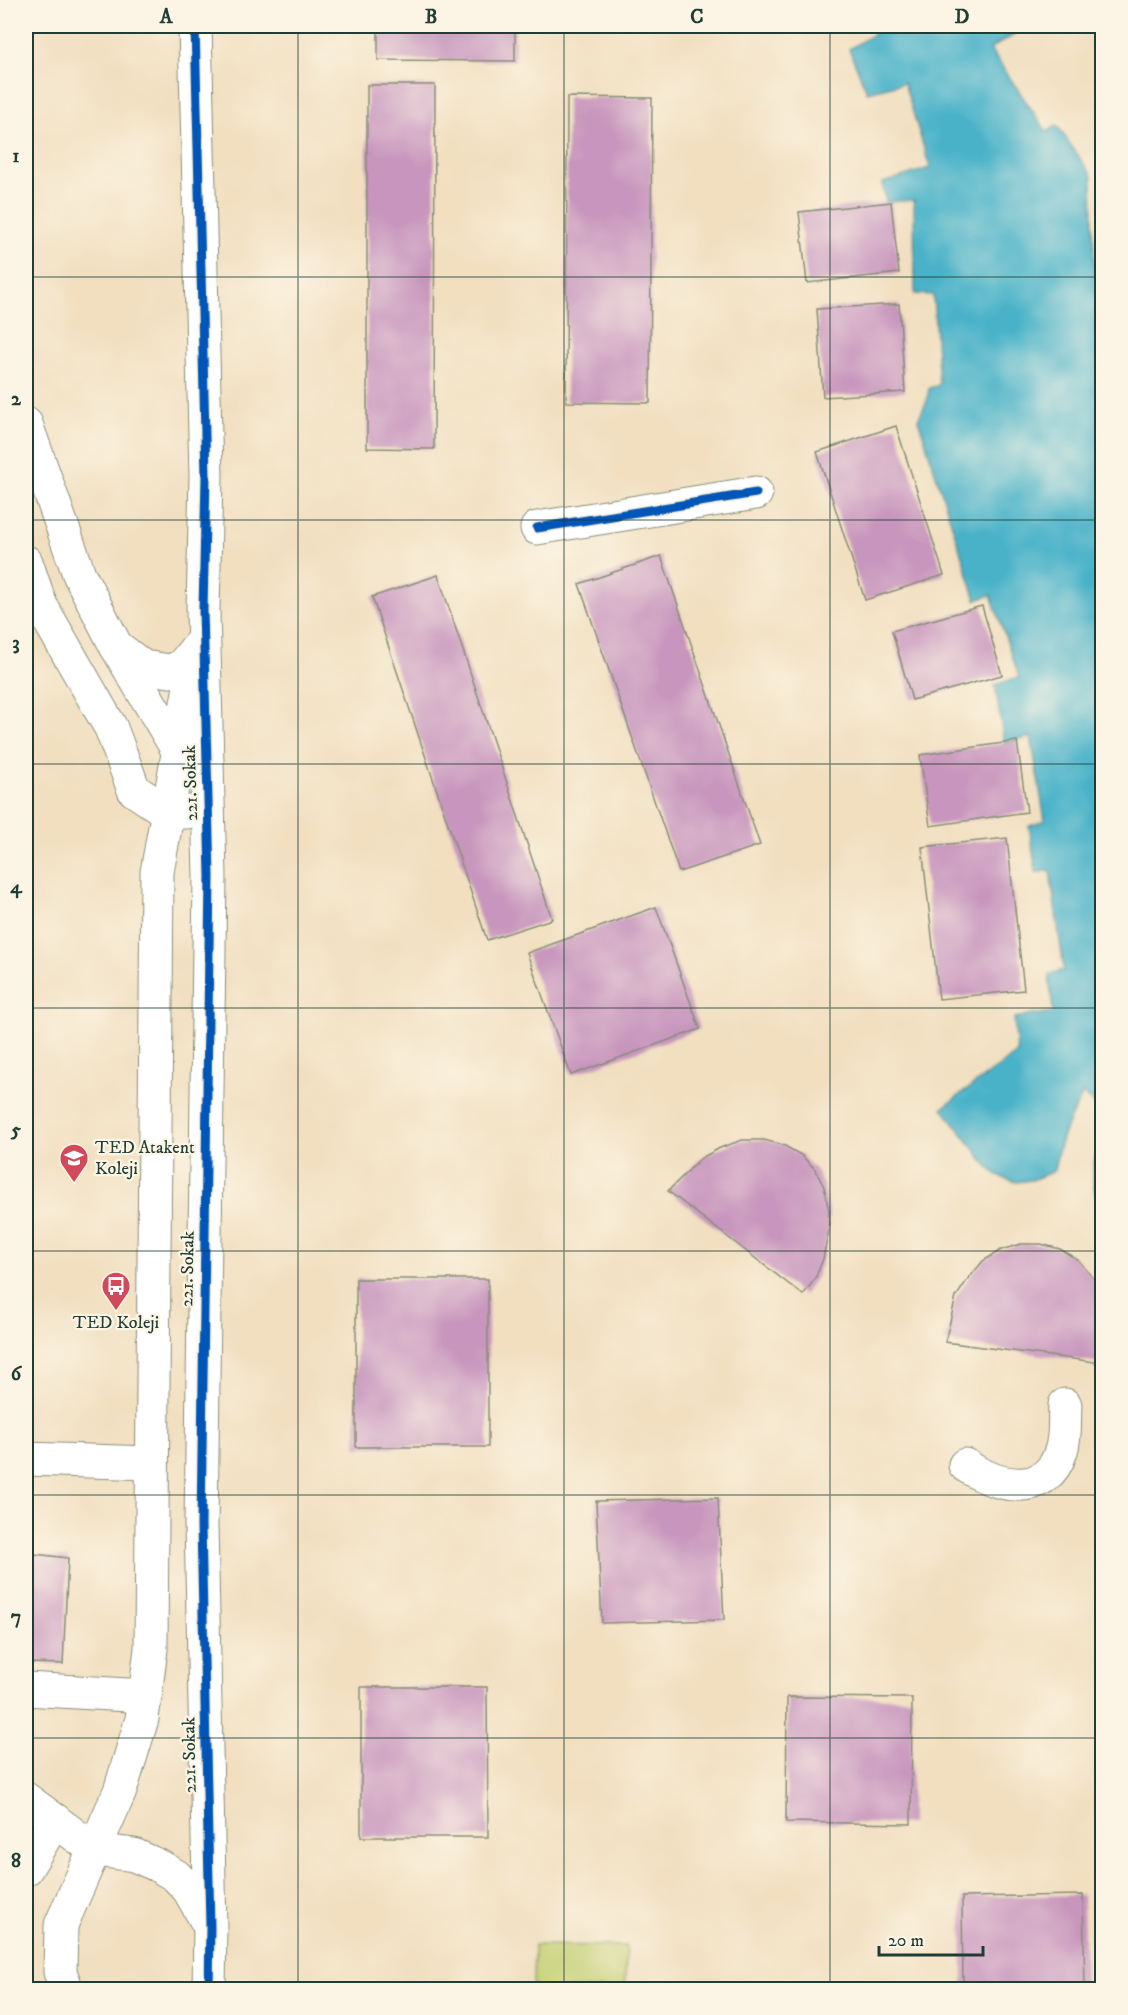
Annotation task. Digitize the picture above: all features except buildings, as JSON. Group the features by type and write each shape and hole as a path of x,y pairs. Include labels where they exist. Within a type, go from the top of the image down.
{"street":[{"path":"195,26 205,464 203,611"},
{"path":"26,424 79,574 116,646 208,801 193,811 167,812 134,790"},
{"path":"537,528 756,494"},
{"path":"26,562 41,606 111,729 134,790 157,872"},
{"name":"221. Sokak","path":"67,1989 60,1972 61,1925 120,1791 142,1719 151,1649 157,872 203,611"},
{"name":"221. Sokak","path":"203,611 210,876 201,1525 210,1927 209,1989"},
{"path":"116,646 142,667 170,671 182,666 197,647"},
{"path":"965,1465 978,1474 999,1483 1023,1485 1042,1478 1056,1462 1061,1452 1064,1441 1065,1405"},
{"path":"26,1459 152,1463"},
{"path":"26,1689 145,1696"},
{"path":"26,1799 94,1850 134,1855 176,1876 189,1890 210,1927"},
{"path":"26,1869 55,1820"}],"green space":[{"path":"534,1945 626,1946 625,1989 533,1989"}],"water":[{"path":"878,26 1011,26 1014,35 990,49 1047,132 1057,125 1092,176 1096,334 1102,346 1102,1112 1083,1094 1065,1131 1054,1171 1032,1180 1016,1182 1000,1177 989,1168 942,1108 1017,1053 1014,1018 1053,1012 1049,974 1064,970 1050,871 1036,872 1029,826 1045,821 1031,737 1004,743 995,685 1019,677 991,595 976,600 918,419 927,401 929,388 939,385 933,295 915,294 914,200 886,202 882,183 930,168 904,83 867,92 849,49 880,30"},
{"path":"1102,1136 1102,1211 1095,1192 1093,1174"}],"cycle path":[{"path":"195,26 206,476 203,611 210,876 201,1525 210,1927 209,1990"},
{"path":"537,528 756,493"}],"place":[{"name":"TED Atakent Koleji","path":"74,1184"},
{"name":"TED Koleji","path":"116,1312"}]}
